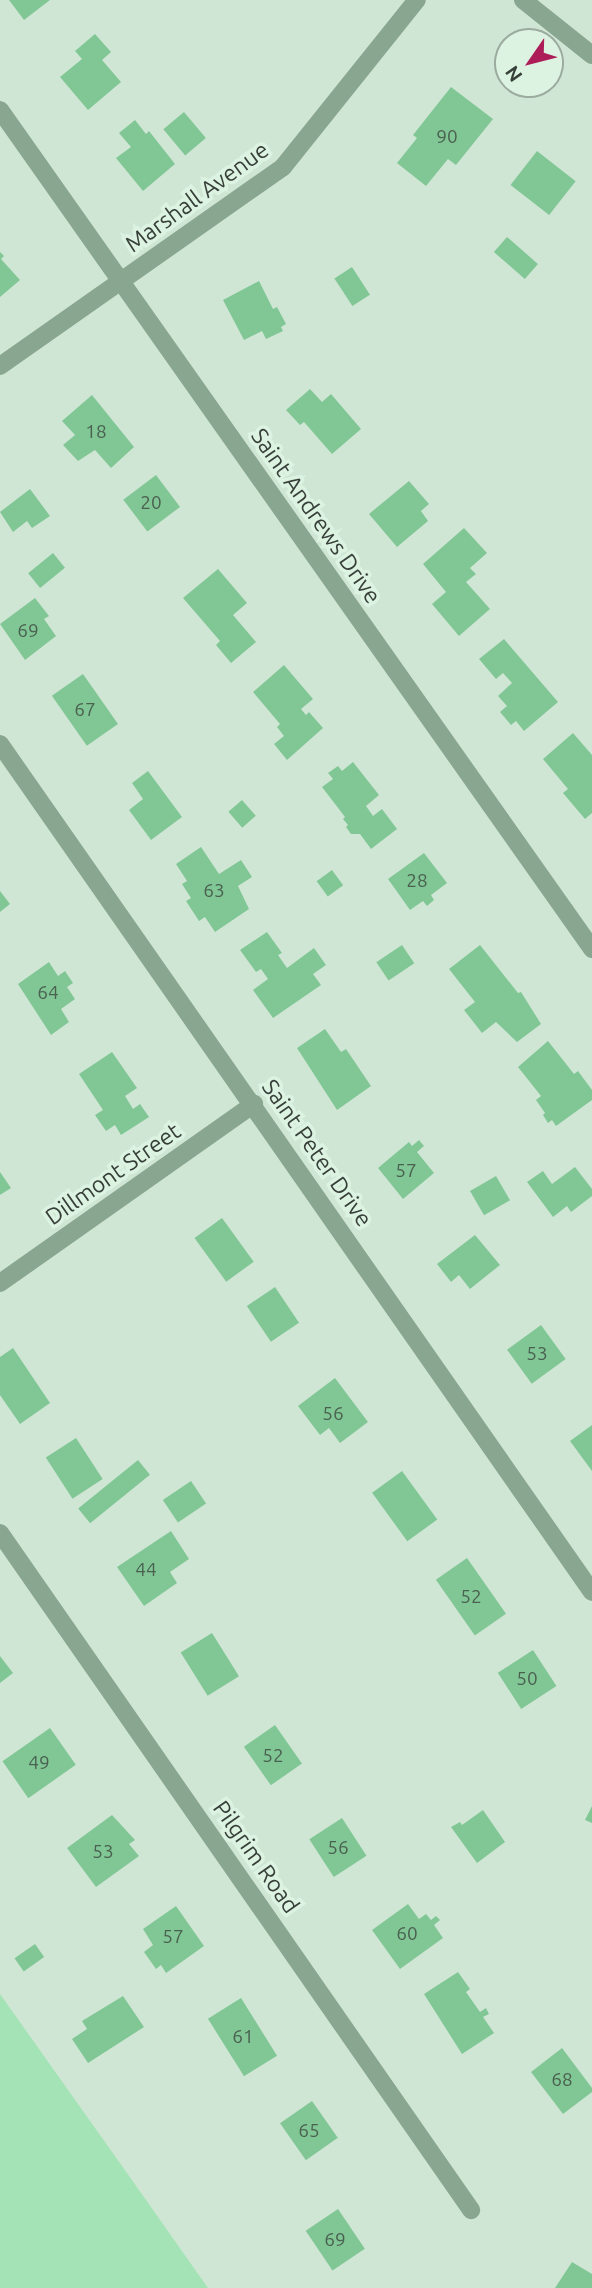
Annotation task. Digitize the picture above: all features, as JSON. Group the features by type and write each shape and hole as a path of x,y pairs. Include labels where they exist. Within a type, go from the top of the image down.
{"street":[{"name":"Marshall Avenue","path":"0,366 283,167 416,0"},
{"path":"523,0 592,55"},
{"name":"Saint Andrews Drive","path":"0,110 592,949"},
{"name":"Saint Peter Drive","path":"0,744 254,1104 592,1592"},
{"name":"Dillmont Street","path":"0,1283 254,1104"},
{"name":"Pilgrim Road","path":"0,1533 471,2210"}],"green space":[{"path":"0,1994 127,2173 208,2288 0,2288"}],"building":[{"path":"9,0 50,0 24,20"},
{"path":"95,34 111,52 102,60 121,82 88,110 60,77 82,59 75,51"},
{"path":"451,87 493,119 456,165 448,159 426,186 397,163 417,138 413,135"},
{"path":"184,112 206,138 185,155 163,129"},
{"path":"135,120 146,134 149,131 175,164 143,191 116,158 131,147 119,133"},
{"path":"537,151 576,181 549,215 511,185"},
{"path":"507,237 538,264 525,279 494,252"},
{"path":"0,252 4,256 1,259 20,280 0,297"},
{"path":"352,267 370,295 352,306 334,278"},
{"path":"259,281 273,309 277,307 286,324 281,327 283,331 266,339 262,331 244,340 223,300"},
{"path":"310,389 322,402 331,394 361,429 332,454 304,422 300,425 286,410"},
{"path":"92,395 134,447 111,468 95,450 78,461 63,445 75,435 62,421"},
{"path":"156,475 180,507 147,532 123,500"},
{"path":"409,481 429,504 421,511 428,521 397,547 369,514"},
{"path":"30,489 50,516 32,528 27,521 13,532 0,512"},
{"path":"464,528 487,553 470,568 476,574 466,582 490,609 459,636 432,604 446,592 423,564"},
{"path":"53,553 65,568 40,588 28,573"},
{"path":"218,569 247,603 233,615 256,642 231,663 216,645 220,641 183,598"},
{"path":"35,598 49,616 44,619 56,636 25,660 0,624"},
{"path":"504,639 558,702 524,731 516,721 511,725 500,712 507,706 498,696 512,683 503,673 496,679 479,659"},
{"path":"284,665 313,699 301,709 306,715 309,712 323,728 287,760 274,744 284,736 277,727 280,724 253,692"},
{"path":"83,674 118,724 87,746 52,696"},
{"path":"573,733 592,755 592,813 585,819 563,793 568,789 543,759"},
{"path":"353,762 379,795 366,806 373,816 382,809 397,829 371,849 360,834 351,834 343,819 345,817 322,787 333,779 328,773 338,766 342,771"},
{"path":"148,771 182,817 151,840 129,810 143,799 132,783"},
{"path":"242,800 256,816 242,828 228,812"},
{"path":"201,847 219,874 241,860 252,877 238,886 249,909 215,932 205,917 199,921 186,901 191,898 182,884 187,881 176,864"},
{"path":"424,853 447,883 431,895 434,900 427,906 423,901 410,910 388,879"},
{"path":"332,870 343,885 328,897 317,881"},
{"path":"0,891 10,904 0,912"},
{"path":"267,932 282,953 278,955 287,968 314,948 326,965 313,974 321,985 273,1018 253,990 268,979 261,969 256,972 240,950"},
{"path":"402,945 414,963 389,981 376,962"},
{"path":"480,945 518,993 521,992 541,1024 517,1042 496,1022 482,1033 464,1010 475,1002 449,969"},
{"path":"49,962 58,976 65,971 73,983 67,987 75,999 61,1009 69,1022 51,1035 18,984"},
{"path":"325,1029 341,1052 346,1049 371,1086 337,1110 297,1048"},
{"path":"548,1041 574,1074 578,1071 592,1090 592,1100 556,1126 552,1120 548,1123 536,1100 541,1096 518,1067"},
{"path":"112,1052 137,1088 125,1096 133,1109 140,1104 149,1117 121,1135 115,1125 106,1131 95,1115 103,1110 79,1074"},
{"path":"419,1140 424,1146 417,1152 434,1173 403,1199 378,1168 409,1142 412,1146"},
{"path":"575,1167 592,1189 592,1196 571,1212 567,1206 553,1217 527,1182 543,1171 552,1184"},
{"path":"0,1172 11,1188 0,1195"},
{"path":"496,1176 510,1200 484,1215 470,1191"},
{"path":"222,1218 254,1262 226,1282 194,1238"},
{"path":"475,1235 500,1265 470,1289 459,1275 451,1282 437,1264"},
{"path":"275,1287 299,1323 271,1342 247,1306"},
{"path":"541,1325 566,1359 532,1384 507,1350"},
{"path":"13,1348 50,1403 20,1424 0,1395 0,1357"},
{"path":"335,1378 368,1422 340,1443 329,1428 320,1435 298,1406"},
{"path":"592,1425 592,1471 570,1441"},
{"path":"76,1438 103,1479 72,1499 46,1458"},
{"path":"138,1460 150,1475 90,1523 78,1508"},
{"path":"402,1471 437,1520 407,1541 372,1493"},
{"path":"191,1481 206,1503 178,1522 163,1500"},
{"path":"171,1531 189,1559 170,1572 177,1583 144,1606 117,1567"},
{"path":"467,1558 506,1614 475,1635 436,1580"},
{"path":"212,1633 239,1676 208,1696 181,1653"},
{"path":"533,1650 556,1686 521,1709 498,1673"},
{"path":"0,1656 13,1673 0,1683"},
{"path":"275,1725 302,1764 271,1785 244,1747"},
{"path":"50,1728 76,1765 28,1798 2,1761"},
{"path":"592,1806 592,1823 585,1820"},
{"path":"483,1810 505,1842 477,1863 451,1827 460,1822 462,1825"},
{"path":"112,1815 135,1840 129,1844 139,1856 96,1887 67,1848"},
{"path":"342,1818 367,1856 334,1877 309,1839"},
{"path":"408,1904 419,1919 426,1914 431,1920 436,1916 440,1920 434,1925 443,1938 400,1969 372,1930"},
{"path":"176,1906 204,1946 166,1973 161,1965 156,1969 144,1952 153,1945 143,1929"},
{"path":"35,1944 44,1957 24,1971 15,1958"},
{"path":"458,1972 470,1989 466,1992 480,2012 486,2008 489,2014 483,2017 494,2033 462,2054 424,1994"},
{"path":"123,1996 144,2027 88,2063 72,2039 87,2029 82,2021"},
{"path":"241,1998 277,2056 244,2076 208,2019"},
{"path":"562,2048 592,2088 592,2092 563,2114 531,2072"},
{"path":"312,2101 338,2138 306,2160 280,2123"},
{"path":"338,2209 365,2249 333,2271 306,2231"},
{"path":"572,2262 592,2274 592,2288 555,2288"}]}
